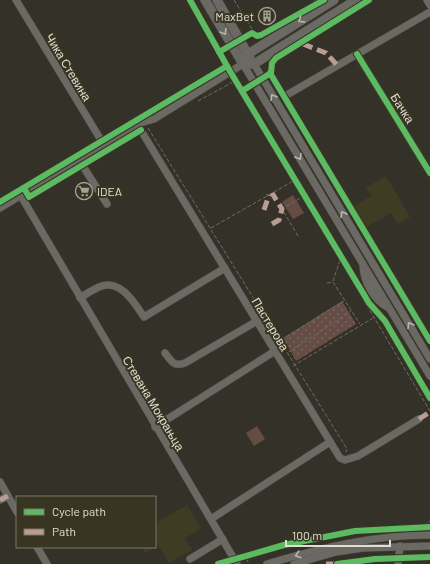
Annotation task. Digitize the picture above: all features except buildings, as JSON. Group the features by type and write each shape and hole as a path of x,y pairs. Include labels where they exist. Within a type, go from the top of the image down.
{"main road":[{"path":"205,0 243,64"},
{"path":"217,0 254,64"},
{"path":"243,64 248,54 261,40 319,2 334,0"},
{"path":"243,64 254,64 272,58 358,4"}],"street":[{"name":"Чика Стевина","path":"16,0 104,145"},
{"path":"427,0 430,5"},
{"path":"285,96 430,12"},
{"name":"Бачка","path":"357,54 430,173"},
{"path":"0,208 82,164 104,145 154,119 231,73 243,64 430,376"},
{"path":"254,64 430,359"},
{"name":"Пастерова","path":"139,126 330,442 340,458 345,460"},
{"path":"82,164 107,204"},
{"name":"Стевана Мокрањца","path":"21,196 155,427 236,562"},
{"path":"80,298 99,287 106,285 115,286 129,297 144,317 225,268"},
{"path":"165,354 174,365 177,366 185,363 257,321"},
{"path":"155,427 275,351"},
{"path":"345,460 358,456 419,419"},
{"path":"211,519 330,442"},
{"path":"0,482 16,510"},
{"path":"0,500 8,496"},
{"path":"267,564 334,545 362,540 430,535"},
{"path":"190,559 223,539"},
{"path":"398,561 400,546"},
{"path":"294,564 336,552 363,548 430,546"},
{"path":"38,548 47,564"}],"path":[{"path":"188,0 219,52 226,67"},
{"path":"188,0 373,317 430,411"},
{"path":"232,0 254,32 258,34 319,2"},
{"path":"232,0 252,33 261,40 319,2"},
{"path":"369,0 272,58 270,73 430,340"},
{"path":"358,4 372,0"},
{"path":"347,16 278,60 273,66 273,74 430,337"},
{"path":"240,40 252,33"},
{"path":"219,52 232,44"},
{"path":"57,181 226,67"},
{"path":"262,78 270,73"},
{"path":"194,103 233,82 369,303 382,316"},
{"path":"242,91 255,82"},
{"path":"139,126 148,127 288,352 347,449 345,460"},
{"path":"211,229 294,180"},
{"path":"298,236 282,209 303,197"},
{"path":"340,259 333,282 360,325"},
{"path":"327,283 333,282"},
{"path":"281,341 344,301"},
{"path":"288,352 351,311"},
{"path":"286,370 373,317"},
{"path":"415,372 430,398"},
{"path":"430,521 424,525 430,526"},
{"path":"416,527 430,526"},
{"path":"236,562 247,555 249,564"},
{"path":"353,563 430,558"}],"shaded area":[{"path":"386,176 410,217 398,224 391,213 365,228 353,207 371,196 366,188"},
{"path":"293,195 304,213 293,219 282,202"},
{"path":"342,301 356,324 296,361 283,338"},
{"path":"257,426 265,439 254,446 246,433"},
{"path":"187,505 201,528 185,538 192,550 169,563 158,545 156,546 156,522"},
{"path":"142,548 153,548 145,553"}],"marked path":[{"path":"303,44 326,53 337,65"},
{"path":"272,193 282,209 279,220 272,224"},
{"path":"264,210 269,195"},
{"path":"419,419 430,412"},
{"path":"0,500 8,496"},
{"path":"326,564 335,564"}],"cycle path":[{"path":"190,0 231,73 369,303 385,321 430,398"},
{"path":"219,52 252,33 257,36 261,35 324,0"},
{"path":"242,91 271,73 272,63 276,58 369,0"},
{"path":"357,54 430,173"},
{"path":"0,202 227,66"},
{"path":"270,73 430,341"},
{"path":"24,188 29,197 141,130"},
{"path":"218,564 284,545 355,531 430,527"},
{"path":"337,564 375,559 430,557"}],"place":[{"name":"MaxBet","path":"267,16"},
{"name":"IDEA","path":"84,191"}]}
